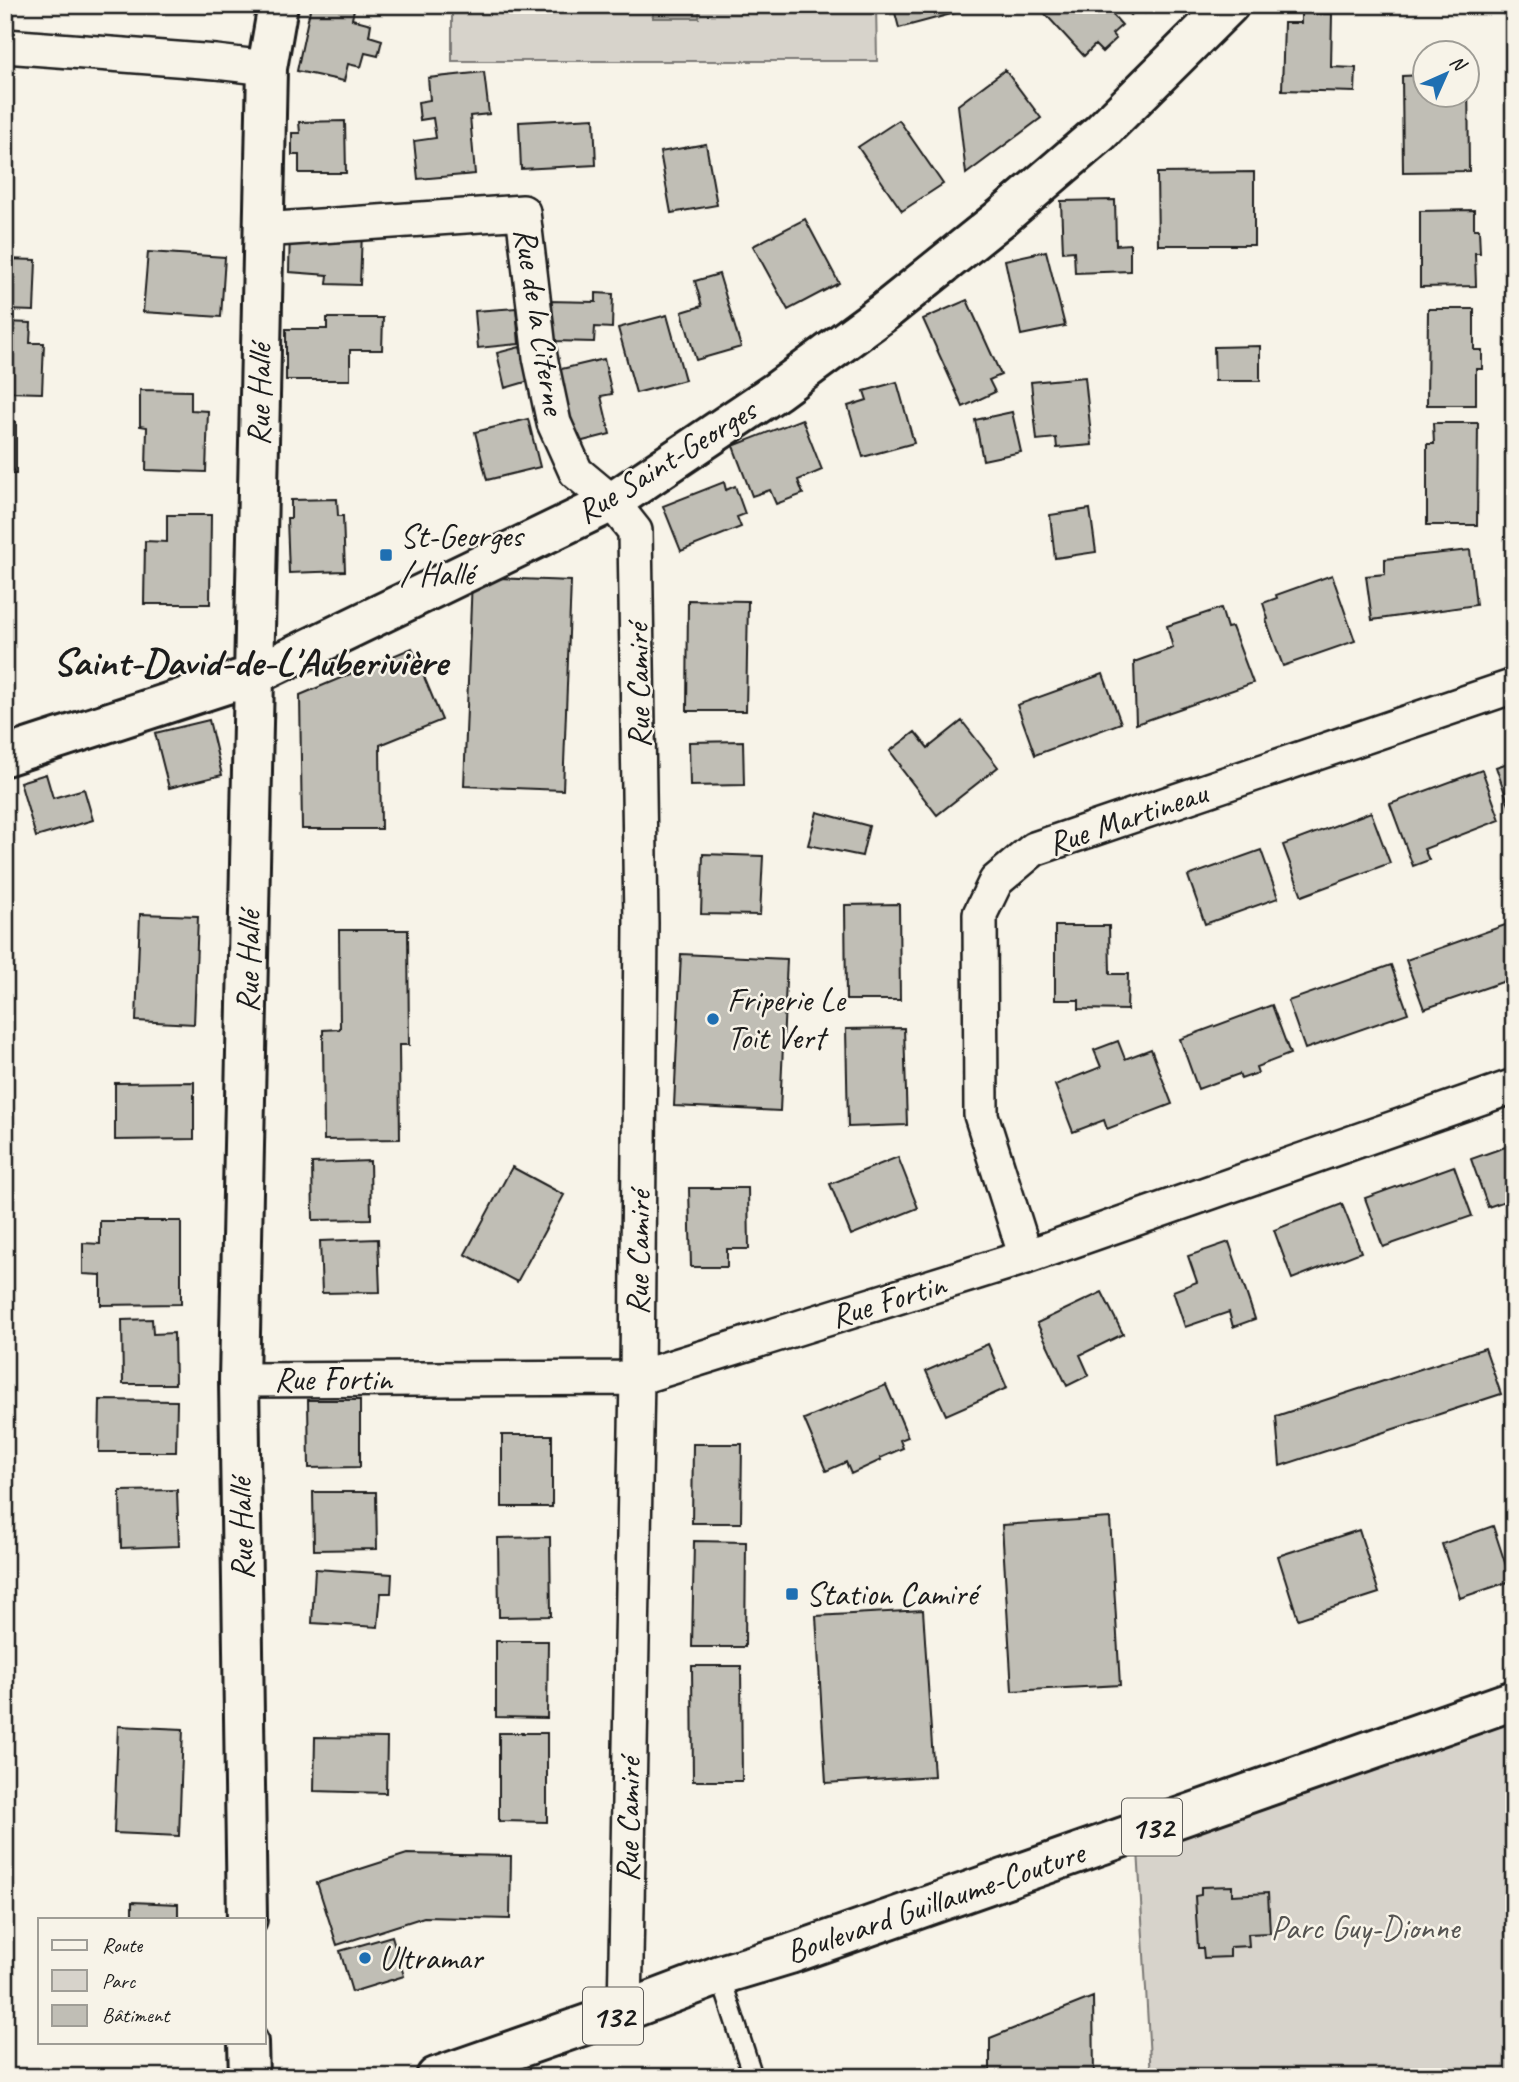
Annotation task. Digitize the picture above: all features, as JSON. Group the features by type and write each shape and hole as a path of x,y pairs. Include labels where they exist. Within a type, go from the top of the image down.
{"street":[{"name":"Rue Hallé","path":"247,1918 239,1380 262,230 267,68 278,5"},
{"name":"Rue Saint-Georges","path":"5,756 254,675 611,502 777,391 884,312 990,227 1100,133 1229,5"},
{"path":"5,46 267,68"},
{"name":"Rue de la Citerne","path":"262,230 523,212 540,358 554,423 576,472 611,502"},
{"name":"Rue Camiré","path":"611,502 635,531 641,923 637,1378 625,2011"},
{"name":"Rue Martineau","path":"1026,1257 981,1115 980,914 996,881 1034,849 1514,687"},
{"name":"Rue Fortin","path":"239,1380 637,1378 1026,1257 1514,1086"},
{"name":"Boulevard Guillaume-Couture","path":"436,2077 720,1975 790,1954 1514,1700"},
{"path":"248,2044 249,2077"}],"lane":[{"path":"720,1975 753,2077"}],"green space":[{"path":"452,5 876,5 877,61 452,61"},
{"name":"Parc Guy-Dionne","path":"1514,1720 1514,2077 1151,2077 1138,1849"}],"shaded area":[{"path":"653,5 700,5 699,18 653,18"}],"building":[{"path":"311,5 337,5 354,9 352,19 371,24 369,36 382,40 378,56 365,53 361,67 348,64 344,81 297,71"},
{"path":"893,5 953,5 955,13 899,28"},
{"path":"1037,5 1104,5 1122,25 1112,34 1116,39 1102,52 1095,45 1084,56"},
{"path":"1122,5 1153,5 1145,13 1139,7 1131,15"},
{"path":"1301,13 1332,14 1331,67 1356,68 1355,92 1282,90 1284,23 1301,23"},
{"path":"1005,70 1041,118 966,174 958,105"},
{"path":"484,72 489,114 470,116 475,174 418,179 414,141 436,138 433,118 420,120 418,102 430,100 428,78"},
{"path":"1402,76 1410,76 1410,108 1468,108 1469,171 1403,172"},
{"path":"594,118 596,165 521,169 519,122"},
{"path":"899,120 943,184 902,211 858,147"},
{"path":"345,121 346,173 299,173 299,155 292,155 292,133 300,133 299,122"},
{"path":"706,144 717,205 671,213 660,152"},
{"path":"1254,172 1254,245 1158,245 1157,173"},
{"path":"1115,200 1116,245 1130,244 1130,271 1075,273 1074,251 1063,252 1061,201"},
{"path":"1474,210 1474,229 1479,229 1480,253 1475,253 1476,286 1420,287 1420,211"},
{"path":"805,219 839,283 788,310 753,246"},
{"path":"290,229 362,232 360,285 327,284 328,275 289,272"},
{"path":"1046,251 1065,326 1021,335 1005,260"},
{"path":"148,252 225,257 221,317 143,312"},
{"path":"5,259 36,260 34,311 5,310"},
{"path":"719,274 741,347 696,360 682,312 702,306 695,281"},
{"path":"596,293 613,294 612,328 595,327 594,342 553,341 553,321 547,321 547,301 596,302"},
{"path":"967,300 1001,375 989,380 995,392 963,407 923,319"},
{"path":"516,308 519,344 478,348 475,311"},
{"path":"1428,309 1474,309 1474,350 1482,350 1482,369 1476,369 1476,405 1427,405"},
{"path":"667,315 685,380 636,393 618,328"},
{"path":"327,318 383,318 382,350 350,350 350,380 286,380 286,329 327,329"},
{"path":"5,322 31,323 30,343 44,343 42,393 5,392"},
{"path":"1260,346 1260,381 1215,381 1214,347"},
{"path":"520,347 529,381 505,388 497,353"},
{"path":"604,359 612,394 601,396 610,434 571,444 553,371"},
{"path":"1085,377 1092,445 1057,448 1056,438 1037,440 1031,382"},
{"path":"897,382 914,443 863,457 848,406 867,400 864,391"},
{"path":"140,390 191,391 191,410 208,411 206,472 146,470 147,427 140,426"},
{"path":"1012,412 1021,452 983,460 975,420"},
{"path":"528,419 540,467 487,480 475,432"},
{"path":"802,419 822,470 798,480 803,494 776,504 770,490 752,496 733,446"},
{"path":"5,422 16,422 16,474 5,474"},
{"path":"1433,423 1478,423 1477,525 1427,525 1427,444 1434,444"},
{"path":"724,482 726,490 735,486 745,514 737,517 741,527 681,551 663,506"},
{"path":"337,499 338,516 343,516 345,571 289,573 287,518 291,518 291,500"},
{"path":"1090,509 1096,552 1055,558 1050,515"},
{"path":"167,515 211,515 210,604 144,604 145,541 167,542"},
{"path":"1470,550 1476,605 1372,620 1366,576 1385,574 1385,559"},
{"path":"1332,575 1355,641 1283,666 1266,620 1268,619 1263,603 1277,598 1276,595"},
{"path":"472,577 571,581 563,790 464,786"},
{"path":"688,600 748,601 746,711 687,711"},
{"path":"1221,608 1227,628 1232,627 1253,683 1136,724 1134,662 1173,648 1167,626"},
{"path":"412,648 442,720 380,745 381,829 302,829 300,695"},
{"path":"1103,674 1121,723 1035,755 1017,705"},
{"path":"209,720 222,775 169,788 155,733"},
{"path":"962,721 998,767 937,815 890,751 915,732 928,748"},
{"path":"743,741 744,785 690,786 689,742"},
{"path":"1514,761 1514,820 1496,767"},
{"path":"1482,770 1500,820 1424,849 1429,860 1413,866 1390,804"},
{"path":"46,774 53,798 84,789 93,820 36,837 20,782"},
{"path":"817,812 869,826 862,856 808,845"},
{"path":"1371,812 1390,863 1302,896 1283,845"},
{"path":"1261,850 1278,898 1205,924 1188,876"},
{"path":"703,854 763,856 760,915 701,914"},
{"path":"899,904 900,1000 846,1000 845,905"},
{"path":"140,914 198,916 194,1024 136,1021"},
{"path":"1508,924 1514,941 1514,978 1424,1009 1406,960"},
{"path":"1055,926 1109,926 1110,974 1128,974 1127,1010 1079,1009 1079,1000 1055,1000"},
{"path":"339,930 408,930 409,1045 399,1045 400,1139 324,1140 323,1030 340,1029"},
{"path":"681,954 787,959 780,1111 674,1106"},
{"path":"1391,965 1408,1013 1305,1049 1288,1001"},
{"path":"1272,1005 1290,1054 1256,1067 1258,1073 1241,1079 1239,1074 1198,1089 1180,1039"},
{"path":"904,1028 907,1125 848,1127 846,1029"},
{"path":"1118,1041 1125,1059 1151,1049 1172,1104 1107,1129 1104,1120 1073,1132 1055,1085 1101,1067 1094,1050"},
{"path":"194,1082 194,1139 115,1140 115,1083"},
{"path":"1514,1144 1514,1198 1488,1207 1471,1159"},
{"path":"898,1157 918,1208 851,1235 830,1184"},
{"path":"370,1161 371,1219 313,1220 312,1163"},
{"path":"1454,1166 1472,1216 1383,1247 1365,1198"},
{"path":"512,1167 564,1195 517,1282 465,1254"},
{"path":"689,1188 748,1188 749,1249 727,1249 727,1267 691,1267"},
{"path":"1342,1204 1361,1252 1292,1279 1274,1230"},
{"path":"100,1221 181,1221 181,1304 101,1305 101,1275 83,1274 83,1243 100,1244"},
{"path":"378,1239 380,1292 322,1293 320,1241"},
{"path":"1229,1242 1255,1319 1233,1327 1229,1312 1185,1327 1173,1291 1197,1282 1188,1256"},
{"path":"1102,1292 1123,1334 1080,1355 1089,1375 1067,1386 1037,1323"},
{"path":"152,1319 153,1334 174,1333 175,1384 123,1384 122,1320"},
{"path":"988,1344 1007,1388 946,1415 926,1371"},
{"path":"1485,1348 1501,1394 1280,1466 1276,1416"},
{"path":"886,1385 908,1437 900,1440 903,1448 851,1474 846,1462 826,1471 804,1419"},
{"path":"100,1400 177,1401 176,1452 99,1452"},
{"path":"308,1400 360,1400 360,1467 309,1468"},
{"path":"502,1435 552,1435 552,1507 502,1507"},
{"path":"693,1444 742,1444 741,1523 692,1523"},
{"path":"177,1490 179,1546 121,1548 120,1491"},
{"path":"313,1492 376,1492 377,1549 314,1550"},
{"path":"1110,1518 1120,1685 1012,1691 1002,1525"},
{"path":"1493,1526 1511,1581 1460,1598 1442,1544"},
{"path":"1359,1530 1379,1593 1298,1619 1278,1556"},
{"path":"550,1537 551,1616 499,1617 498,1538"},
{"path":"694,1541 746,1542 745,1647 692,1647"},
{"path":"315,1569 392,1574 391,1593 381,1593 378,1627 312,1623"},
{"path":"923,1610 934,1776 826,1783 816,1616"},
{"path":"496,1641 548,1641 547,1718 496,1717"},
{"path":"692,1666 741,1666 742,1781 693,1781"},
{"path":"118,1726 183,1729 179,1836 114,1833"},
{"path":"499,1733 547,1733 547,1822 499,1821"},
{"path":"315,1737 387,1738 386,1793 314,1791"},
{"path":"407,1854 511,1856 510,1919 424,1917 337,1945 317,1883"},
{"path":"1232,1886 1232,1895 1268,1893 1270,1933 1248,1934 1249,1946 1230,1947 1230,1957 1204,1958 1203,1948 1198,1948 1195,1896 1201,1895 1201,1887"},
{"path":"132,1902 178,1904 178,1918 132,1918"},
{"path":"392,1936 404,1976 352,1992 340,1951"},
{"path":"1093,1997 1094,2077 990,2077 990,2038"}],"place":[{"name":"St-Georges / Hallé","path":"386,555"},
{"name":"Friperie Le Toit Vert","path":"713,1019"},
{"name":"Station Camiré","path":"792,1594"},
{"name":"Ultramar","path":"365,1958"}],"district":[{"name":"Saint-David-de-L'Auberivière","path":"250,662"}]}
